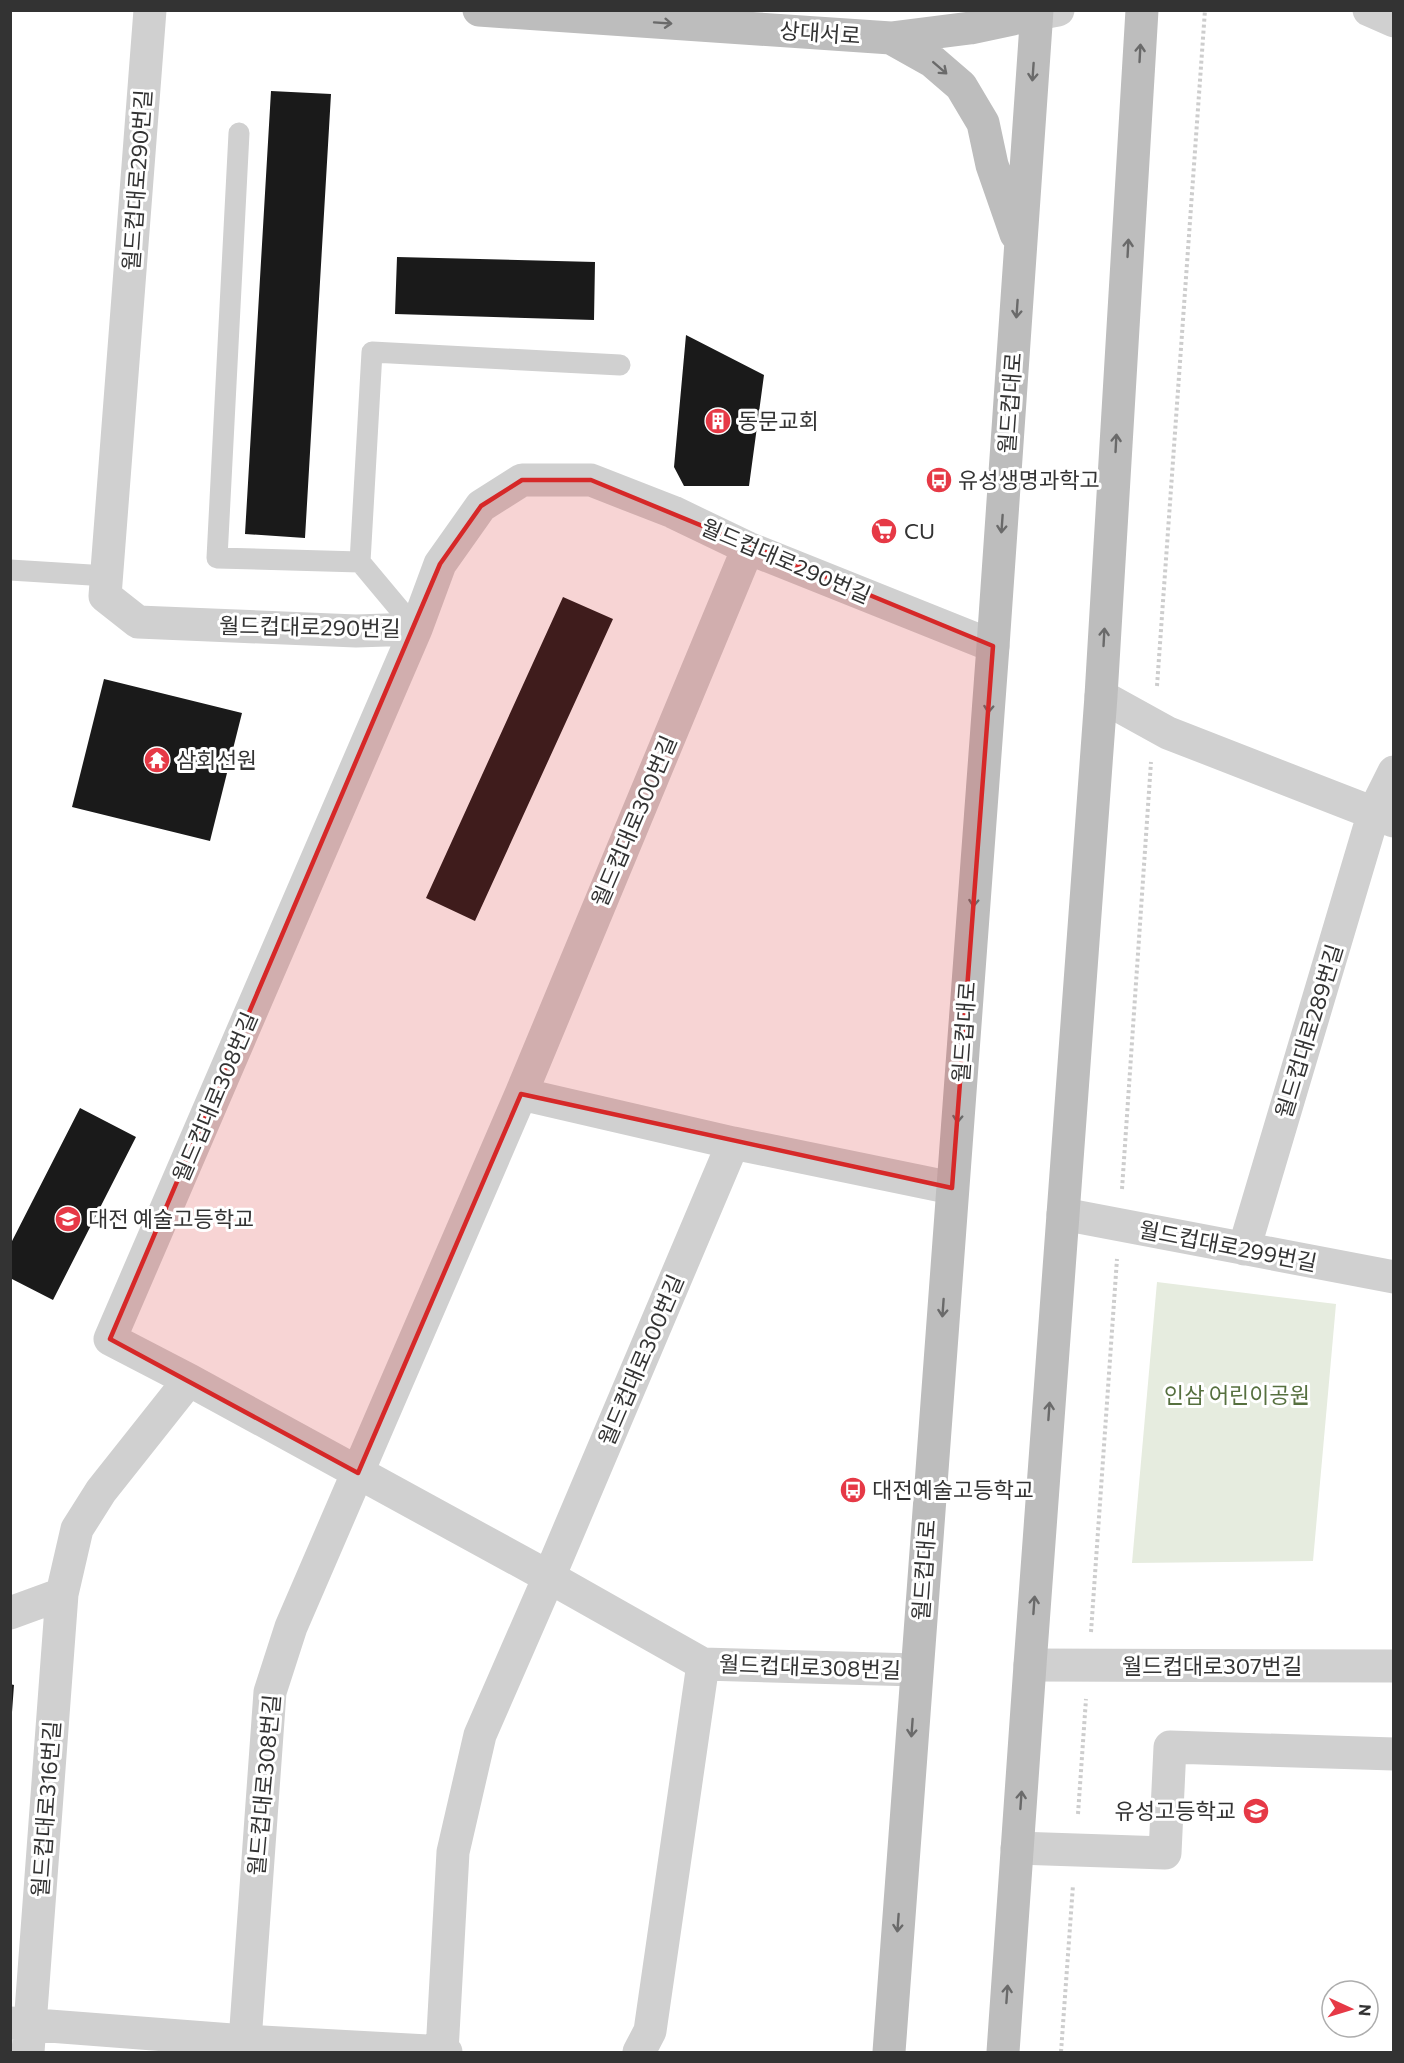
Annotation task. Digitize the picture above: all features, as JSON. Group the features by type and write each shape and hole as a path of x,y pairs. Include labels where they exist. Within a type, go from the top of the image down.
{"street":[{"name":"월드컵대로290번길","path":"150,10 105,596 138,622 356,631 416,629 440,564 481,506 522,480 591,480 673,512 748,548 993,646"},
{"name":"상대서로","path":"479,10 891,38 970,28 1038,11"},
{"path":"1003,2052 1101,696 1142,10"},
{"path":"1369,10 1394,21"},
{"name":"월드컵대로","path":"889,2052 1038,11"},
{"path":"891,38 932,62 961,86 983,123 992,165 1021,250"},
{"name":"월드컵대로300번길","path":"358,1473 521,1094 748,548"},
{"name":"월드컵대로308번길","path":"416,629 110,1339 549,1577 703,1664 916,1670"},
{"path":"1101,696 1168,733 1384,817"},
{"name":"월드컵대로289번길","path":"1244,1249 1384,817 1394,772"},
{"path":"521,1094 734,1143 952,1188"},
{"name":"월드컵대로300번길","path":"549,1577 734,1143"},
{"name":"월드컵대로299번길","path":"1064,1214 1394,1277"},
{"name":"월드컵대로316번길","path":"189,1380 101,1491 77,1529 62,1594 23,2033 245,2041 446,2052"},
{"name":"월드컵대로308번길","path":"245,2041 270,1692 291,1627 358,1473"},
{"path":"442,2052 453,1852 480,1735 549,1577"},
{"path":"10,1612 62,1594"},
{"name":"월드컵대로308번길","path":"639,2052 650,2031 703,1664"},
{"name":"월드컵대로307번길","path":"1030,1665 1394,1666"},
{"path":"1017,1848 1165,1853 1170,1747 1394,1754"}],"lane":[{"path":"239,133 217,558 360,562"},
{"path":"416,629 360,562 372,352 620,364"},
{"path":"10,570 107,576"}],"path":[{"path":"1158,675 1205,10"},
{"path":"1122,1180 1149,801"},
{"path":"1091,1626 1116,1275"},
{"path":"1078,1810 1085,1714"},
{"path":"1061,2052 1073,1890"}],"highlighted area":[{"path":"522,480 591,480 993,646 952,1188 521,1094 358,1473 110,1339 440,564 481,506"}],"green space":[{"name":"인삼 어린이공원","path":"1157,1282 1336,1304 1313,1561 1132,1563"}],"building":[{"path":"271,91 331,94 305,538 245,534"},
{"path":"397,257 595,262 594,320 395,314"},
{"name":"동문교회","path":"686,335 764,375 749,486 684,486 674,467"},
{"path":"563,597 613,619 475,921 426,898"},
{"name":"삼회선원","path":"104,679 242,713 210,841 72,807"},
{"path":"80,1108 136,1137 53,1300 10,1278 10,1245"},
{"path":"10,1684 14,1685 12,1712 10,1712"}],"place":[{"name":"동문교회","path":"718,421"},
{"name":"유성생명과학고","path":"939,480"},
{"name":"CU","path":"884,531"},
{"name":"삼회선원","path":"157,760"},
{"name":"대전 예술고등학교","path":"68,1219"},
{"name":"대전예술고등학교","path":"853,1490"},
{"name":"유성고등학교","path":"1256,1811"}]}
